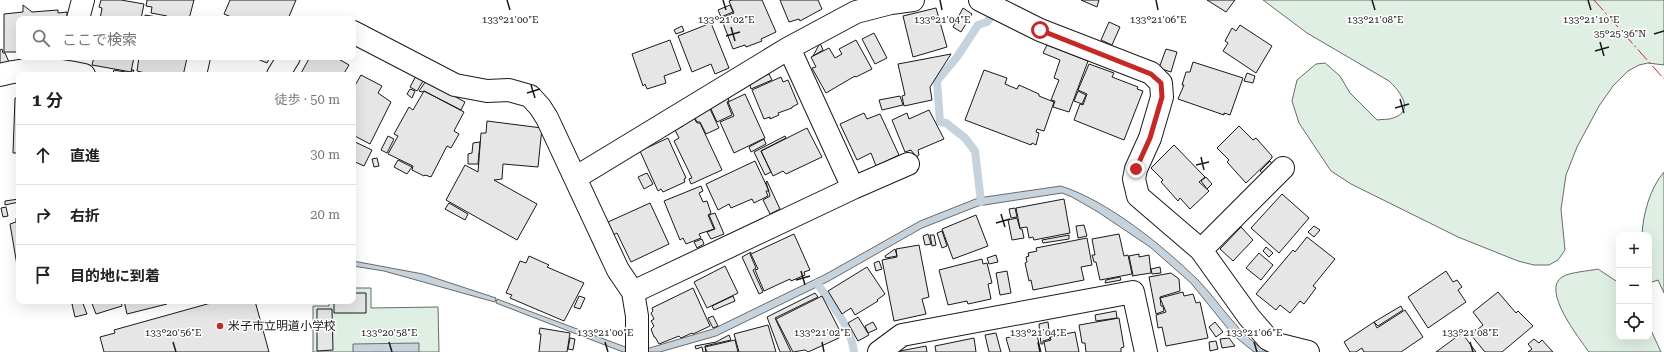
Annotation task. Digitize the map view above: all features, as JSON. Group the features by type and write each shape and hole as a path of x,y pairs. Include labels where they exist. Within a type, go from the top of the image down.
{"street":[{"path":"79,16 83,0"},
{"path":"576,178 789,48 856,12 891,3 913,0"},
{"path":"986,1 1040,30 1158,78 1161,83 1162,97 1150,138 1136,169 1134,179 1135,189 1138,196 1201,250 1249,317 1268,339 1280,345 1308,352"},
{"path":"356,34 455,85 487,92 509,90 530,96 547,118 618,270 633,292 637,316 637,352"},
{"path":"789,48 853,188"},
{"path":"196,72 198,60"},
{"path":"280,72 287,60"},
{"path":"0,75 21,70 64,64 79,72"},
{"path":"633,292 853,188 908,164"},
{"path":"1201,250 1283,168"},
{"path":"879,352 902,335 1133,292 1146,352"}],"green space":[{"path":"1263,0 1664,0 1664,65 1648,63 1639,65 1628,71 1613,86 1599,106 1577,147 1566,175 1561,209 1565,250 1558,260 1549,265 1534,265 1518,261 1458,237 1351,184 1331,171 1299,123 1292,101 1297,80 1316,64 1325,63 1340,76 1350,93 1377,120 1391,119 1400,115 1404,106 1403,100 1401,95 1389,81 1307,33"},
{"path":"1664,172 1664,293 1658,280 1652,282 1652,232 1642,232 1648,202 1659,178"},
{"path":"1598,269 1616,281 1616,340 1652,340 1652,332 1661,352 1589,352 1564,314 1556,292 1557,283 1562,277"},
{"path":"356,288 371,288 371,308 438,307 439,352 313,352 313,306 329,306 329,304 356,304"}],"shaded area":[{"path":"1061,186 1079,193 1116,213 1151,239 1198,280 1238,328 1267,352 1254,352 1233,335 1191,283 1150,247 1098,212 1062,193 978,206 922,228 829,281 716,336 660,352 646,352 646,349 713,329 826,274 920,221 978,198"},
{"path":"356,262 423,274 496,298 495,302 384,271 356,266"},
{"path":"497,299 628,348 627,352 623,352 496,303"},
{"path":"419,343 419,352 353,352 353,344"}],"building":[{"path":"101,0 121,0 144,4 142,16 101,16 102,8 99,7"},
{"path":"147,0 194,0 190,16 167,16 151,13 152,7 146,6"},
{"path":"230,0 296,0 289,16 229,16 224,14"},
{"path":"762,0 776,32 761,39 762,41 746,47 745,45 733,49 721,18 734,13 729,1"},
{"path":"780,0 818,0 822,9 800,21 799,19 789,22"},
{"path":"1081,0 1099,0 1097,7"},
{"path":"1207,0 1235,0 1226,12"},
{"path":"23,5 32,12 58,10 58,13 67,12 67,16 16,16 16,52 4,52 4,14 23,12"},
{"path":"730,5 733,12 721,17 718,10"},
{"path":"936,8 947,47 913,57 903,16"},
{"path":"963,8 972,14 961,32 953,27"},
{"path":"1109,22 1120,27 1112,45 1101,40"},
{"path":"711,23 729,68 715,74 711,64 692,72 678,36"},
{"path":"1240,25 1272,46 1256,73 1223,51 1228,43 1225,41 1232,28 1236,31"},
{"path":"682,26 684,31 676,34 674,30"},
{"path":"874,33 887,58 875,64 862,39"},
{"path":"670,40 681,70 664,76 666,83 647,89 645,84 643,86 632,54"},
{"path":"856,40 872,69 856,77 855,76 826,93 812,68 816,67 811,57 829,48 835,58 842,54 839,49"},
{"path":"820,43 823,50 813,56"},
{"path":"1047,45 1088,61 1069,112 1053,107 1055,101 1051,100 1059,80 1054,78 1060,60 1043,53"},
{"path":"2,49 9,62 0,66 0,50"},
{"path":"1166,49 1177,52 1171,72 1159,68"},
{"path":"951,54 930,87 932,100 904,106 902,96 905,95 898,64"},
{"path":"93,60 133,60 131,72 92,65"},
{"path":"139,60 192,60 190,72 137,71"},
{"path":"260,60 268,60 267,63"},
{"path":"308,60 340,60 349,65 345,72 302,72"},
{"path":"1193,62 1243,78 1230,115 1224,113 1224,115 1178,99 1184,85 1182,85 1186,72 1190,72"},
{"path":"1089,64 1114,73 1112,77 1138,87 1137,89 1143,91 1124,140 1074,120 1080,104 1083,105 1087,94 1078,90"},
{"path":"114,70 125,72 113,72"},
{"path":"984,70 1007,78 1005,84 1017,89 1019,85 1054,102 1044,131 1037,129 1036,132 1039,133 1036,145 1032,143 1031,145 965,120"},
{"path":"1247,73 1255,76 1253,83 1244,81"},
{"path":"417,74 425,78 417,91 410,87"},
{"path":"769,74 772,80 751,89 749,82"},
{"path":"361,75 382,86 378,93 391,102 370,144 356,137 356,84"},
{"path":"781,77 783,82 788,80 798,104 778,113 779,115 770,119 770,117 764,119 752,90"},
{"path":"426,81 465,102 461,110 424,91 419,91"},
{"path":"410,89 415,91 412,98 407,94"},
{"path":"424,91 464,112 454,131 459,134 451,148 447,146 431,177 424,176 412,170 413,166 388,154 398,136 394,134 409,107 413,110"},
{"path":"1078,91 1086,95 1082,104 1074,101"},
{"path":"745,94 765,138 734,153 720,122 734,116 728,102"},
{"path":"900,96 903,105 882,110 879,100"},
{"path":"15,98 16,98 16,153 13,153"},
{"path":"728,98 729,101 727,102 732,115 717,122 710,107"},
{"path":"710,109 719,128 706,134 700,122 697,122 694,116"},
{"path":"929,110 944,139 918,150 919,155 916,157 911,150 905,152 892,120 907,113 909,119"},
{"path":"864,113 867,119 880,114 899,155 876,166 871,153 857,160 840,124"},
{"path":"694,118 697,123 700,123 722,170 691,184 689,179 692,178 674,141 679,138 675,130 683,126 681,123"},
{"path":"487,121 542,128 538,167 503,164 502,179 494,180 537,204 517,240 446,200 465,165 478,172 481,133 486,133"},
{"path":"1239,126 1253,140 1256,138 1272,156 1272,158 1246,183 1227,162 1229,160 1217,148"},
{"path":"807,128 822,157 786,174 783,171 773,176 761,151"},
{"path":"388,136 394,139 387,153 381,150"},
{"path":"785,136 786,138 761,151 771,172 765,175 754,152"},
{"path":"668,138 686,178 684,179 685,182 663,192 661,189 658,191 640,151"},
{"path":"764,139 766,144 751,152 749,147"},
{"path":"356,142 372,150 364,166 356,162"},
{"path":"480,142 478,164 468,164 468,154 472,153 473,143"},
{"path":"1174,145 1205,177 1199,182 1209,191 1190,209 1180,198 1178,201 1161,182 1163,180 1151,168"},
{"path":"377,158 379,166 374,167 372,159"},
{"path":"398,160 412,167 407,174 394,167"},
{"path":"755,161 769,191 766,191 768,196 754,203 752,199 731,208 729,204 718,210 706,184"},
{"path":"1270,161 1273,165 1264,174 1260,171"},
{"path":"647,173 653,184 644,189 638,177"},
{"path":"1206,177 1212,184 1207,189 1201,181"},
{"path":"767,181 780,209 770,214 763,200 770,196"},
{"path":"701,186 703,191 699,193 703,202 707,201 711,213 708,215 714,229 699,234 701,238 686,244 683,238 680,240 664,201"},
{"path":"1282,194 1309,218 1279,253 1251,228"},
{"path":"16,199 16,203 5,205 5,201"},
{"path":"1064,199 1070,233 1034,240 1033,237 1029,238 1027,227 1020,228 1016,208"},
{"path":"449,203 468,214 465,220 445,209"},
{"path":"650,203 669,244 631,262 617,233 613,235 608,222"},
{"path":"6,207 8,216 3,217 1,208"},
{"path":"1015,208 1017,217 1011,218 1009,209"},
{"path":"715,213 724,234 711,239 707,232 715,229 709,215"},
{"path":"976,215 988,246 953,259 942,229"},
{"path":"1017,218 1024,238 1012,240 1008,220"},
{"path":"16,222 16,259 10,224"},
{"path":"1084,225 1087,236 1078,238 1076,226"},
{"path":"1314,226 1320,230 1314,237 1308,232"},
{"path":"1241,227 1253,240 1233,261 1220,249"},
{"path":"942,231 947,246 942,248 937,233"},
{"path":"794,234 810,270 804,272 805,275 791,281 790,279 764,291 755,270 758,269 751,254"},
{"path":"928,234 931,244 925,245 923,236"},
{"path":"1119,234 1124,256 1128,255 1132,274 1100,280 1096,262 1094,262 1092,255 1095,255 1092,239"},
{"path":"930,235 934,235 936,245 932,246"},
{"path":"1069,235 1069,239 1043,243 1042,240"},
{"path":"1307,237 1335,259 1313,286 1316,288 1304,304 1300,301 1290,313 1280,305 1276,310 1256,294 1293,250 1295,252"},
{"path":"1087,238 1092,265 1081,267 1084,280 1033,290 1031,280 1029,281 1025,263 1027,262 1026,257 1029,256 1028,253 1037,251 1036,248"},
{"path":"702,239 704,244 697,248 694,242"},
{"path":"919,245 929,297 922,299 926,314 894,321 882,260 897,257 896,249"},
{"path":"1266,247 1273,253 1269,257 1263,251"},
{"path":"895,249 897,256 886,258 885,256"},
{"path":"751,252 750,254 756,268 753,270 763,292 759,294 742,257"},
{"path":"1259,253 1273,265 1261,280 1246,268"},
{"path":"1139,254 1139,257 1149,255 1151,273 1132,276 1129,256"},
{"path":"996,255 998,262 989,264 987,258"},
{"path":"529,256 549,265 547,267 584,283 564,321 510,298 512,295 506,293 520,261 526,263"},
{"path":"982,259 983,264 987,263 992,283 988,284 991,299 968,304 967,301 948,305 939,270"},
{"path":"879,261 882,269 876,271 874,263"},
{"path":"725,266 738,293 707,308 694,282"},
{"path":"867,267 885,294 877,300 878,301 855,315 851,308 842,314 828,291"},
{"path":"1160,267 1161,273 1152,274 1151,269"},
{"path":"1007,271 1011,293 1000,295 996,273"},
{"path":"1446,271 1453,282 1457,280 1462,287 1458,290 1466,302 1428,328 1408,297"},
{"path":"1171,273 1179,279 1180,291 1160,297 1161,306 1163,306 1164,311 1156,314 1149,277"},
{"path":"1120,277 1121,280 1105,283 1106,280"},
{"path":"693,288 710,326 693,334 692,333 681,338 679,336 659,344 651,329 654,326 651,321 654,319 651,313 653,311 652,308"},
{"path":"1183,292 1184,296 1193,294 1196,303 1200,302 1208,338 1166,346 1162,327 1158,328 1156,315 1166,312 1160,298"},
{"path":"1498,292 1516,313 1518,311 1533,326 1502,352 1485,352 1471,335 1483,325 1473,312"},
{"path":"356,293 366,293 366,313 334,313 334,304 356,304"},
{"path":"815,293 818,297 775,318 791,352 780,352 767,317"},
{"path":"579,296 585,298 580,309 574,307"},
{"path":"733,296 735,301 714,310 712,306"},
{"path":"822,296 840,331 837,333 839,338 808,352 805,350 793,352 776,319"},
{"path":"72,304 83,304 87,314 75,317"},
{"path":"92,304 122,304 122,306 96,314"},
{"path":"125,304 167,304 127,314"},
{"path":"207,304 256,304 269,352 104,352 100,337 115,333 114,330"},
{"path":"1401,306 1403,310 1378,326 1374,322"},
{"path":"317,309 332,309 333,350 317,351"},
{"path":"1405,310 1423,337 1401,352 1364,352 1362,348 1356,352 1350,352 1344,342 1374,322 1377,328"},
{"path":"1116,311 1117,318 1096,321 1095,315"},
{"path":"713,316 718,326 713,328 708,318"},
{"path":"858,317 869,335 858,341 848,323"},
{"path":"1119,318 1124,347 1121,348 1121,352 1086,352 1085,343 1082,343 1079,325"},
{"path":"873,322 877,329 868,333 865,326"},
{"path":"1048,322 1050,339 1043,341 1043,344 1041,344 1039,324"},
{"path":"1215,322 1223,332 1216,337 1209,327"},
{"path":"768,325 776,352 739,352 734,334"},
{"path":"540,328 570,333 567,352 539,352 541,334 539,334"},
{"path":"1036,331 1041,352 1010,352 1006,338"},
{"path":"1075,332 1079,352 1046,352 1044,342 1051,340 1050,337"},
{"path":"996,333 1001,352 989,352 985,335"},
{"path":"1462,333 1476,352 1436,352"},
{"path":"729,335 731,340 705,346 706,352 703,352 702,347 696,349 695,346 716,342"},
{"path":"570,338 575,339 573,350 568,349"},
{"path":"974,338 976,352 936,352 935,346"},
{"path":"1229,338 1235,346 1222,348 1220,339"},
{"path":"1534,339 1539,343 1542,340 1553,352 1528,352 1532,349 1528,344"},
{"path":"735,340 738,352 707,352 705,347"},
{"path":"1216,341 1218,349 1210,351 1209,342"},
{"path":"926,346 927,352 900,352 900,351"}],"waterway":[{"path":"981,202 975,151 965,138 946,123 940,122 937,81 957,57 978,25 987,22 990,18"},
{"path":"817,283 845,324 854,352"}],"power":[{"path":"1594,0 1664,79"}],"place":[{"name":"米子市立明道小学校","path":"220,326"}],"route":[{"path":"1040,30 1158,78 1161,83 1162,97 1150,138 1136,169"}]}
